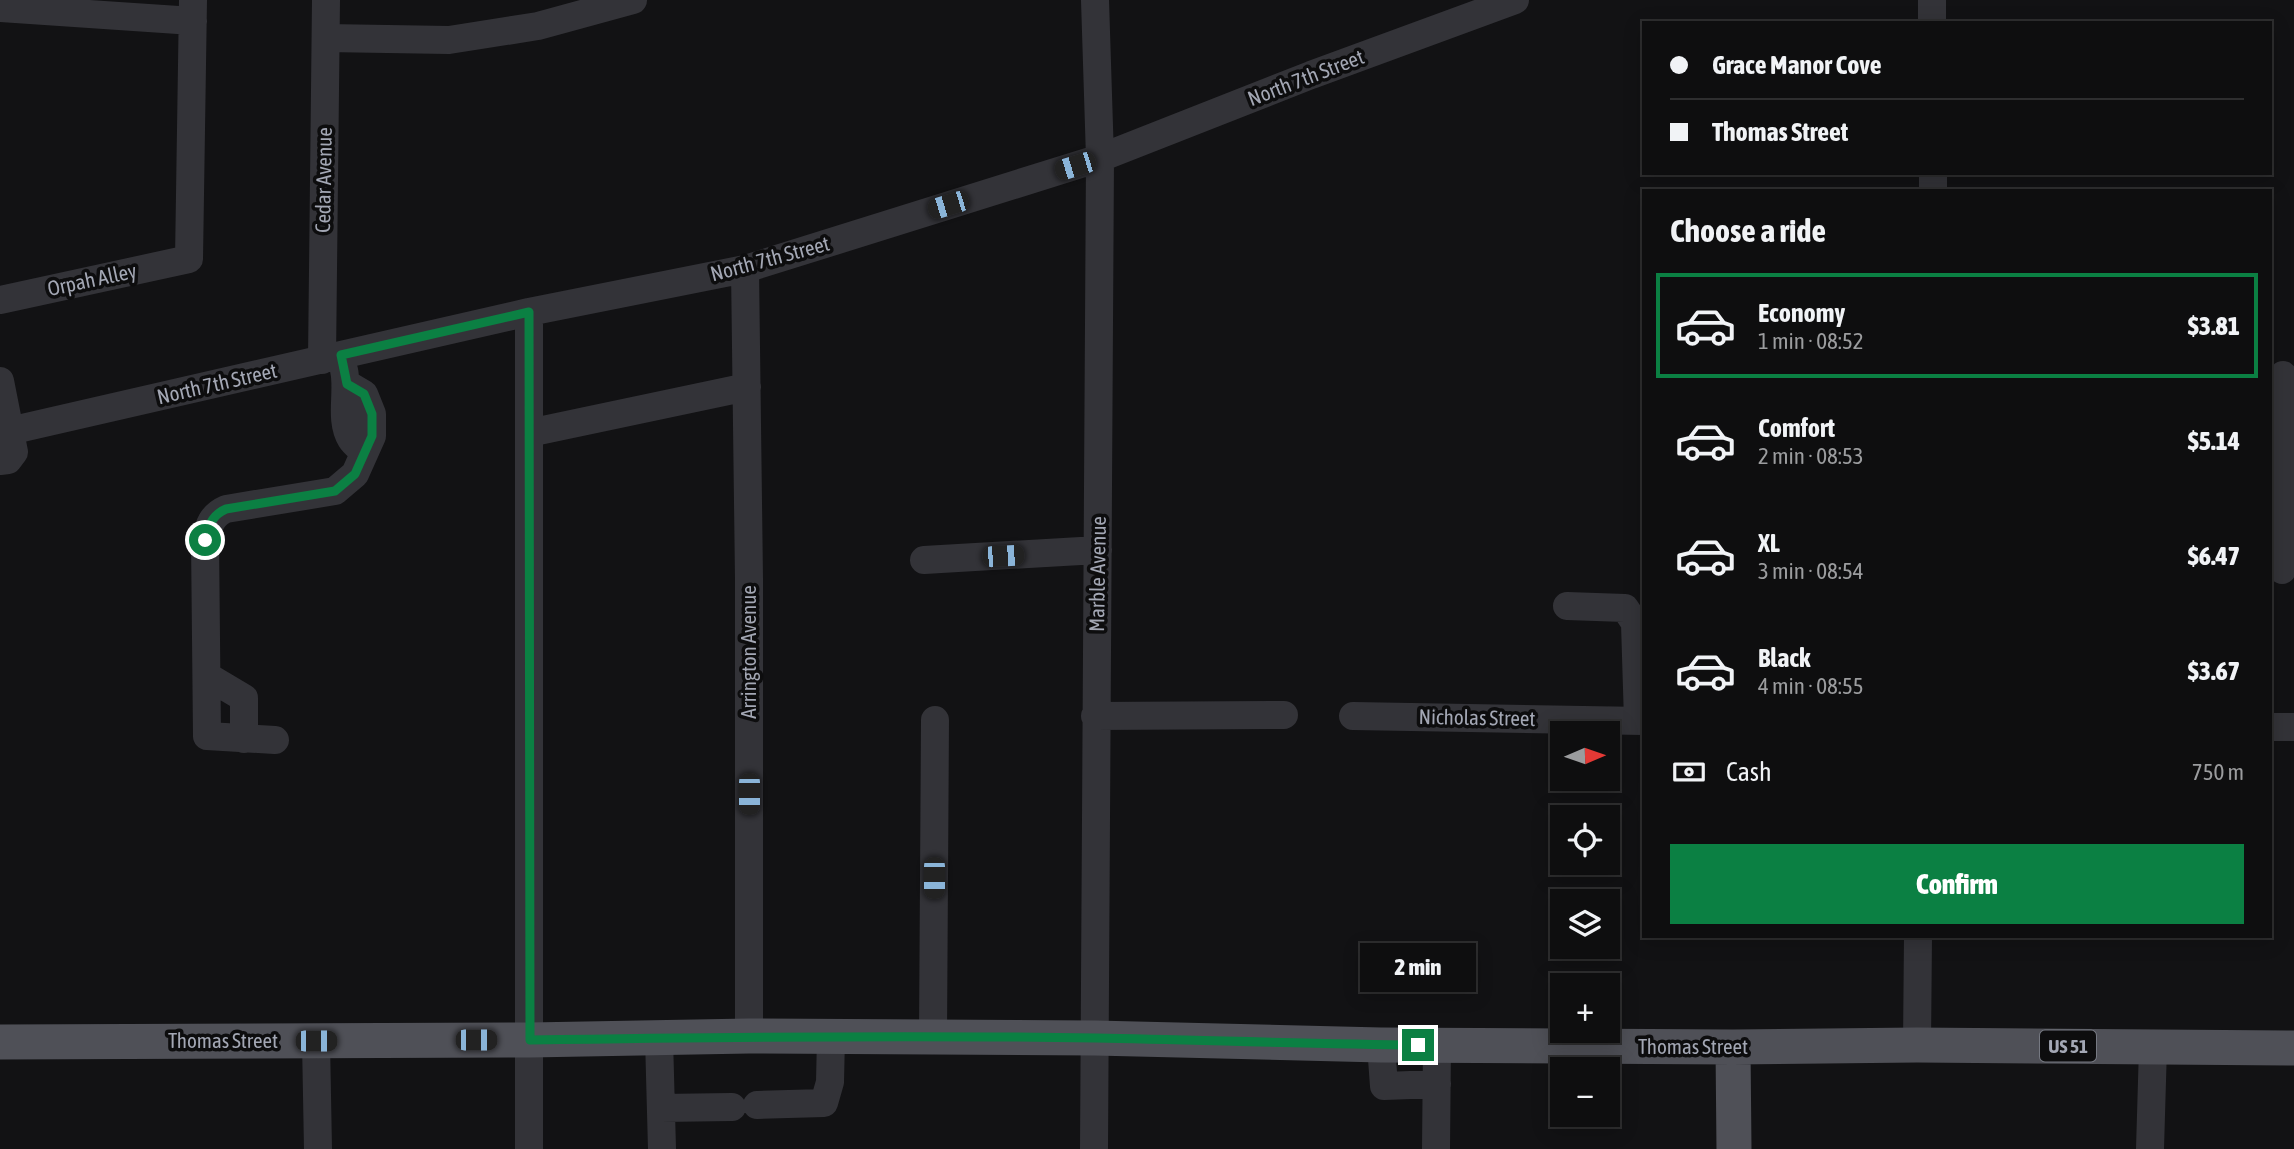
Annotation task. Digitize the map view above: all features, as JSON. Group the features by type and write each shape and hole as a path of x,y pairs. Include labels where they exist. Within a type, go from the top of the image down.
{"main road":[{"name":"Thomas Street","path":"0,1042 530,1040 749,1036 1095,1038 1381,1045 2294,1048"},
{"path":"1733,1047 1734,1149"}],"street":[{"name":"Cedar Avenue","path":"207,676 205,540 208,527 216,514 226,509 335,491 355,474 364,452 351,438 344,402 347,384 332,357 326,0"},
{"path":"326,38 449,40 538,26 633,0"},
{"name":"Marble Avenue","path":"1094,1149 1100,158 1095,0"},
{"name":"North 7th Street","path":"5,432 529,312 745,269 1100,158 1311,75 1515,0"},
{"path":"1932,0 1933,21"},
{"path":"0,8 193,10"},
{"name":"Orpah Alley","path":"0,300 189,259 193,10"},
{"name":"Arrington Avenue","path":"745,269 750,579 749,1036"},
{"path":"529,312 529,1149"},
{"path":"2282,374 2282,570"},
{"path":"0,381 5,432 14,452 8,460 0,461"},
{"path":"529,433 747,387"},
{"path":"924,560 1098,550"},
{"path":"1567,606 1625,608 1635,623 1640,721"},
{"path":"207,676 244,698 244,739"},
{"path":"207,676 207,736 275,740"},
{"path":"1096,716 1283,715"},
{"name":"Nicholas Street","path":"1353,716 1640,721"},
{"path":"933,1037 935,720"},
{"path":"2272,727 2294,727"},
{"path":"1917,1045 1918,938"},
{"path":"661,1108 824,1103 831,1083 831,1037"},
{"path":"659,1038 662,1149"},
{"path":"316,1041 318,1149"},
{"path":"1381,1045 1384,1086 1437,1084"},
{"path":"1436,1149 1437,1045"},
{"path":"2150,1149 2153,1047"}],"route":[{"path":"205,540 208,527 216,514 226,509 335,491 355,474 372,436 372,414 364,394 347,384 341,355 529,312 530,1040 749,1036 1095,1038 1418,1045"}]}
